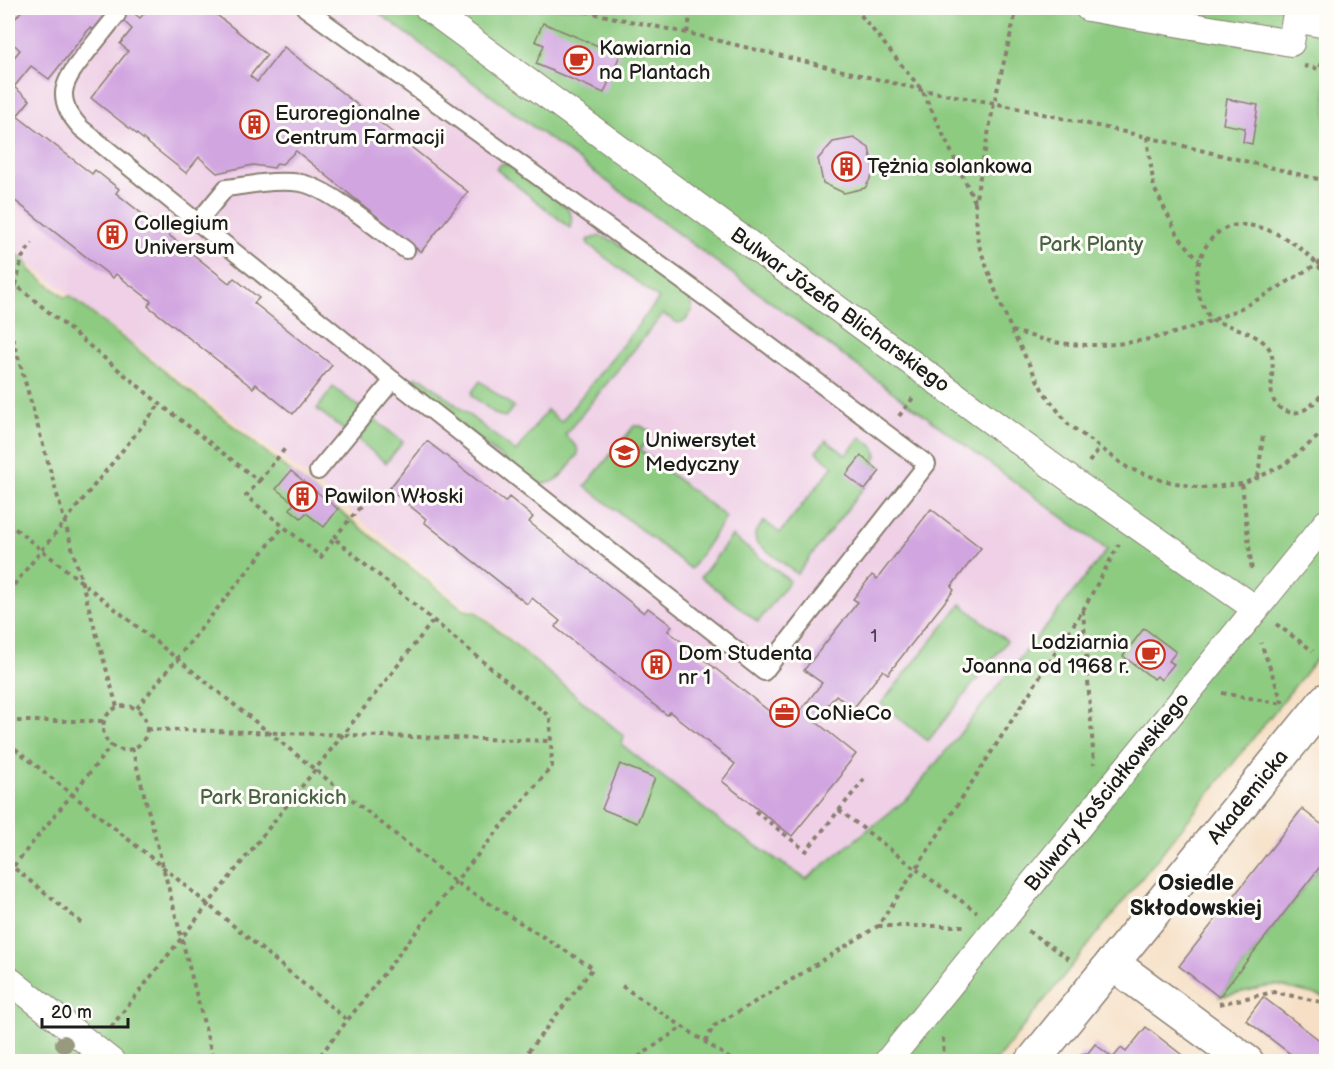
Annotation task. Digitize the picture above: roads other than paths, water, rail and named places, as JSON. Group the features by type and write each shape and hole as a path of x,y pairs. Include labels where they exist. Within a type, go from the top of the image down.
{"street":[{"name":"Bulwar Józefa Blicharskiego","path":"428,8 1254,612"},
{"path":"1088,8 1291,44 1296,13 1326,25"},
{"name":"Bulwary Kościałkowskiego","path":"887,1062 1326,523"},
{"name":"Akademicka","path":"1032,1062 1326,700"},
{"path":"1112,963 1247,1062"},
{"path":"8,979 96,1057"}],"lane":[{"path":"117,15 68,76 64,93 66,106 72,118 81,128 393,380 764,672 927,464 710,301 304,8"},
{"path":"197,223 226,188 278,182 302,183 322,191 406,250"},
{"path":"318,471 393,380"}],"place":[{"name":"Kawiarnia na Plantach","path":"578,60"},
{"name":"Euroregionalne Centrum Farmacji","path":"254,125"},
{"name":"Tężnia solankowa","path":"846,166"},
{"name":"Collegium Universum","path":"113,235"},
{"name":"Uniwersytet Medyczny","path":"624,452"},
{"name":"Pawilon Włoski","path":"303,496"},
{"name":"Lodziarnia Joanna od 1968 r.","path":"1150,654"},
{"name":"Dom Studenta nr 1","path":"657,665"},
{"name":"CoNieCo","path":"784,713"}],"district":[{"name":"Osiedle Skłodowskiej","path":"1196,896"}],"park label":[{"name":"Park Planty","path":"1091,244"},
{"name":"Park Branickich","path":"273,797"}]}
